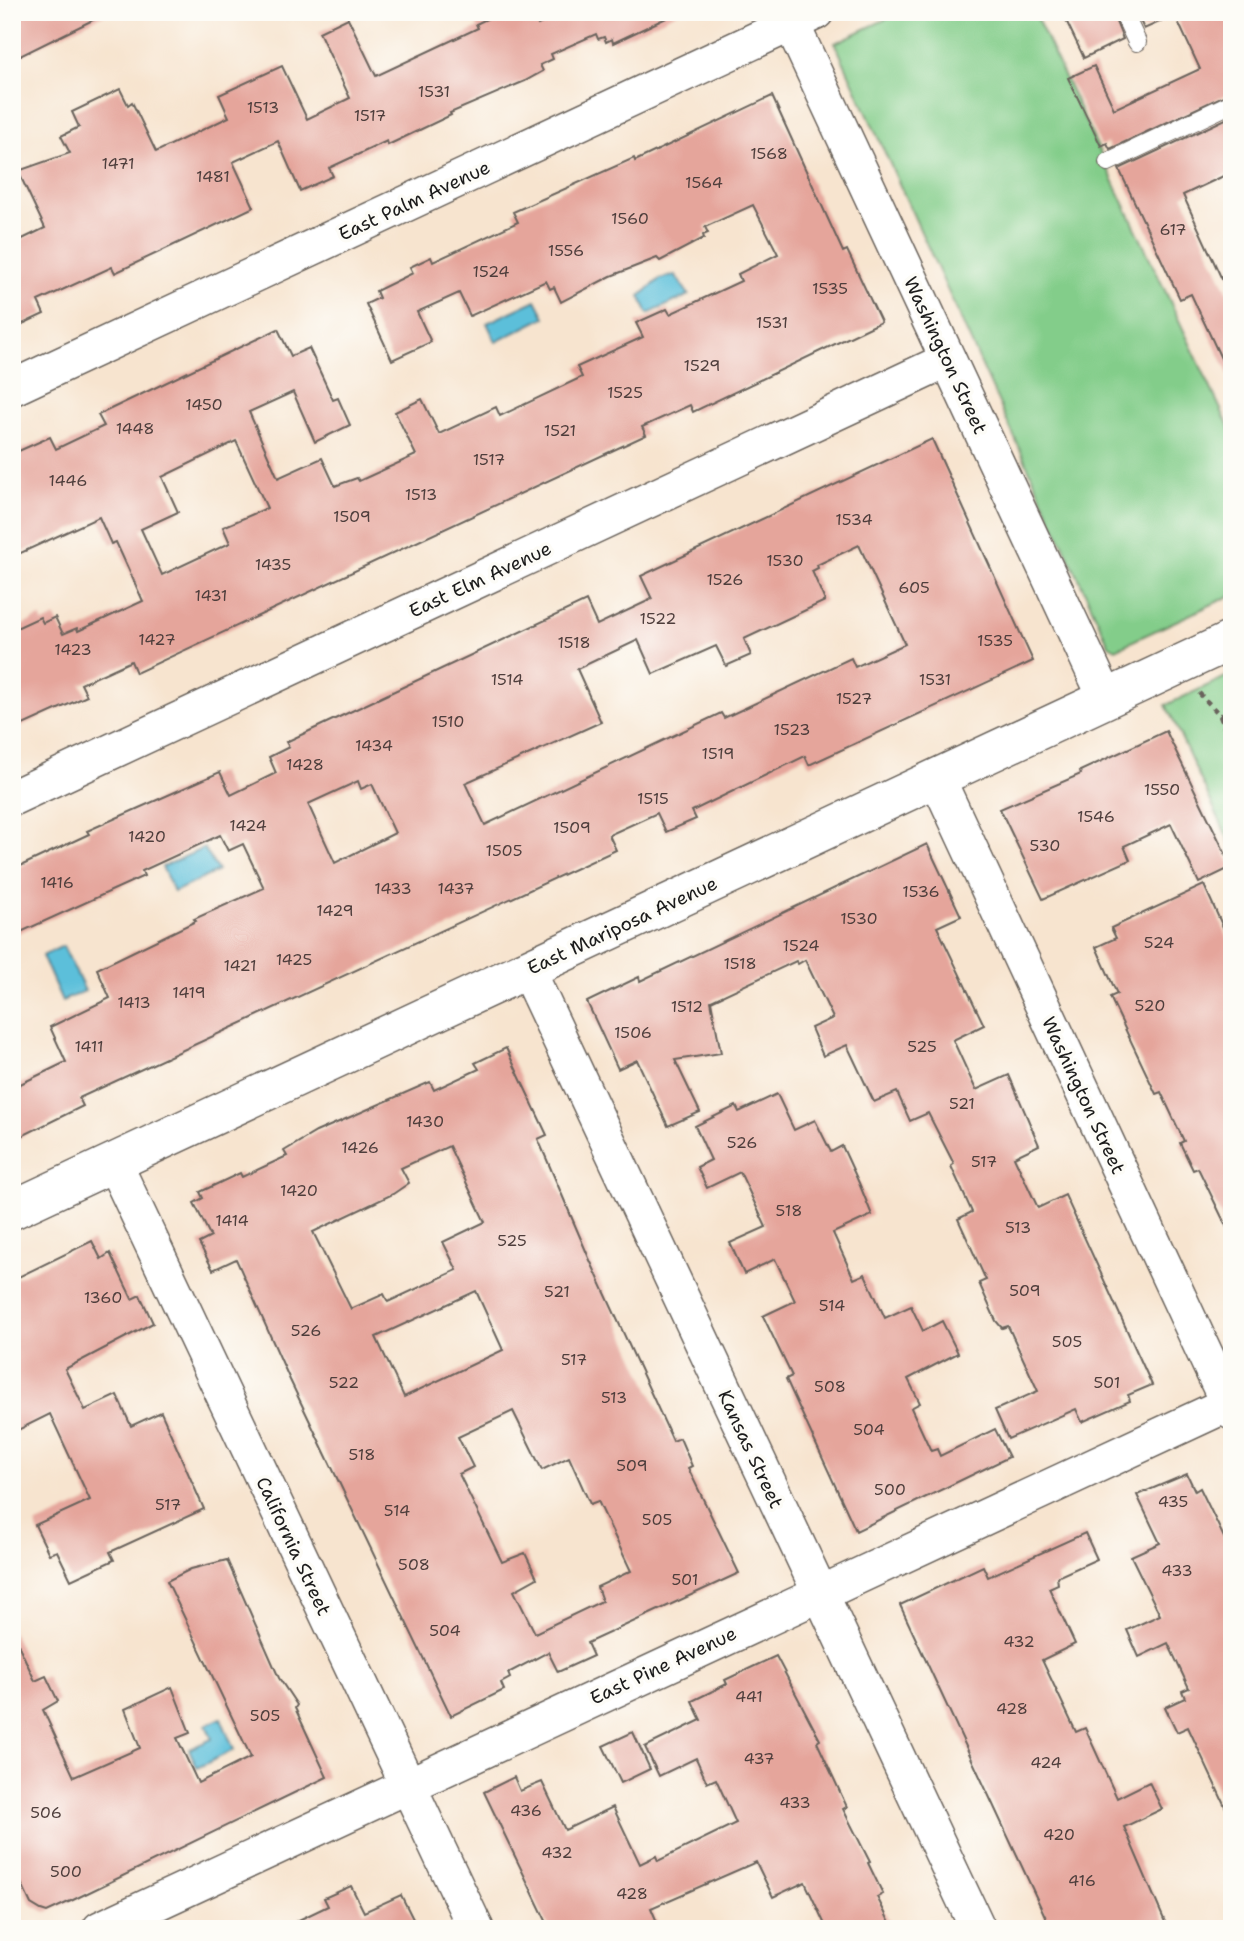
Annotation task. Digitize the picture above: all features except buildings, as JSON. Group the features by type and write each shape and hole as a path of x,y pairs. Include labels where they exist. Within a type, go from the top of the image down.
{"street":[{"name":"Washington Street","path":"798,16 948,360 1106,698"},
{"name":"East Palm Avenue","path":"12,388 798,16"},
{"name":"East Elm Avenue","path":"12,798 948,360"},
{"name":"East Mariposa Avenue","path":"12,1210 1232,640"},
{"name":"Washington Street","path":"937,778 1230,1408"},
{"name":"Kansas Street","path":"527,969 978,1929"},
{"name":"California Street","path":"114,1163 476,1929"},
{"name":"East Pine Avenue","path":"100,1929 818,1592 1230,1408"}],"lane":[{"path":"1123,12 1137,42"},
{"path":"1108,162 1232,103"}],"path":[{"path":"1195,686 1204,701 1220,715 1232,748"},
{"path":"1220,715 1232,716"}],"green space":[{"path":"901,12 1034,12 1232,433 1232,595 1116,649 1109,645 835,43"},
{"path":"1232,674 1232,847 1166,705"}],"water":[{"path":"675,275 689,295 648,314 640,296 660,279"},
{"path":"536,300 545,317 496,342 487,323"},
{"path":"204,848 218,871 174,892 162,867"},
{"path":"63,946 85,991 62,1001 42,956"},
{"path":"221,1718 234,1750 197,1768 189,1749 212,1739 206,1725"}]}
